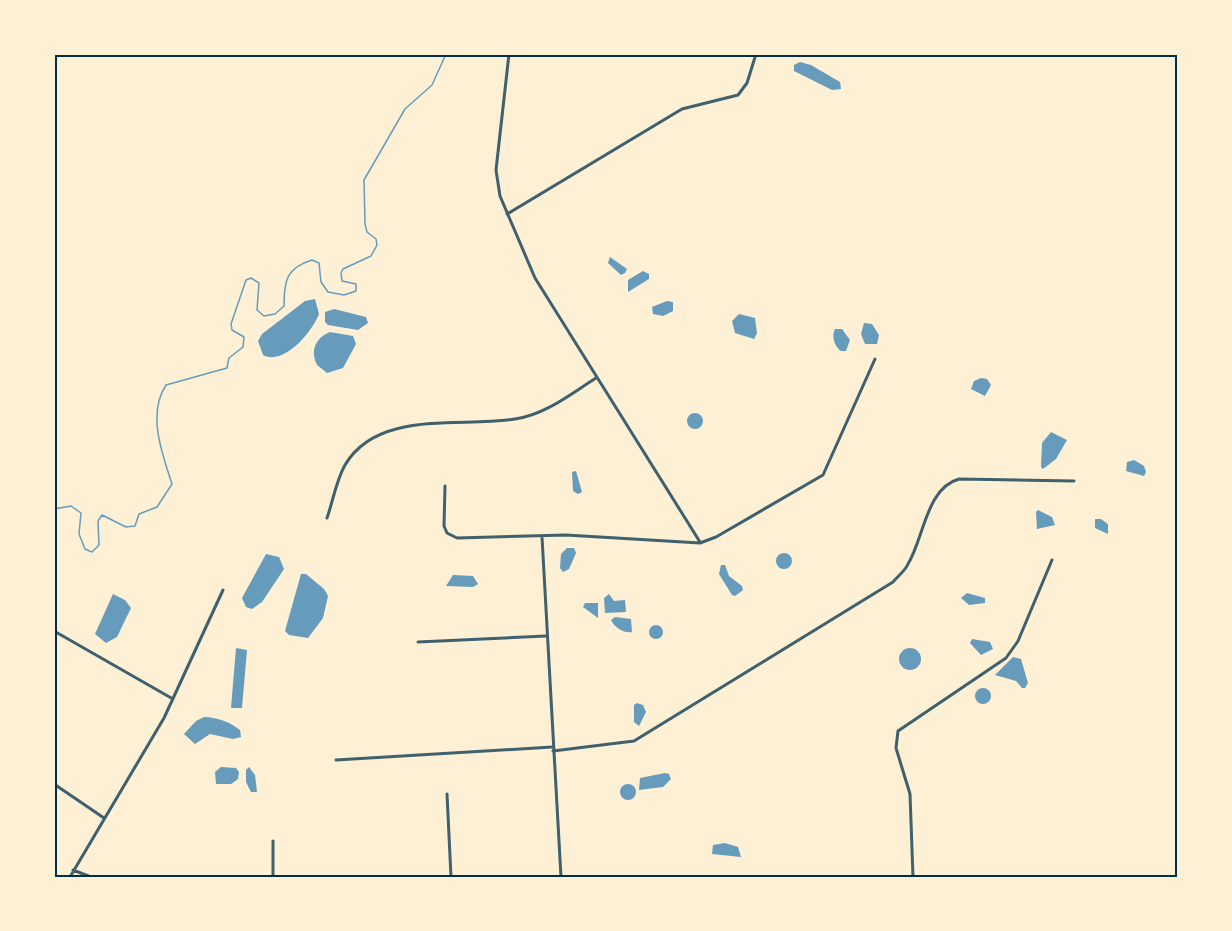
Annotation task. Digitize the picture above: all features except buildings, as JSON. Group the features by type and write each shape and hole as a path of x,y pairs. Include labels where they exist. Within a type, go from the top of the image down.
{"street":[{"path":"509,54 496,177 507,214 535,278 700,543"},
{"path":"507,214 682,109 738,95 747,83 756,54"},
{"path":"445,486 444,526 452,537 566,535 700,543 716,537 823,475 875,359"},
{"path":"327,518 345,467 360,447 373,439 401,427 516,419 542,411 596,378"},
{"path":"336,760 552,749 634,741 893,582 908,565 938,494 954,480 1074,481"},
{"path":"542,537 552,749 561,877"},
{"path":"913,877 910,794 896,748 896,735 902,726 987,673 1006,658 1018,641 1052,560"},
{"path":"70,877 164,718 223,590"},
{"path":"54,630 172,699"},
{"path":"418,642 546,636"},
{"path":"54,784 104,818"},
{"path":"447,794 451,877"},
{"path":"273,841 273,877"},
{"path":"73,870 91,877"}],"water":[{"path":"800,62 811,65 840,82 841,89 832,90 794,71 794,65"},
{"path":"610,257 627,269 625,273 621,275 608,263"},
{"path":"643,271 649,274 649,279 628,292 628,280"},
{"path":"315,299 319,314 304,338 280,356 263,355 258,341 262,334 305,301"},
{"path":"667,301 673,302 673,311 663,316 653,314 652,307"},
{"path":"334,309 366,317 368,323 358,330 328,325 325,322 325,312"},
{"path":"739,314 755,318 757,333 754,339 735,333 732,321"},
{"path":"864,323 872,324 879,335 877,344 865,344 861,334"},
{"path":"835,329 842,329 850,340 846,351 841,351 835,344 833,335"},
{"path":"330,332 353,336 356,344 343,368 327,373 317,365 314,350 317,341"},
{"path":"981,378 987,379 991,385 985,396 971,389 974,381"},
{"path":"695,413 701,415 703,421 701,427 695,429 689,427 687,421 689,415"},
{"path":"1051,432 1067,440 1056,459 1043,469 1041,467 1042,443"},
{"path":"1134,460 1144,466 1146,472 1144,476 1126,471 1127,462"},
{"path":"576,471 582,492 578,494 573,491 572,472"},
{"path":"1038,510 1052,517 1055,525 1037,529 1036,512"},
{"path":"1095,519 1101,519 1108,524 1108,534 1095,528"},
{"path":"567,548 574,548 576,553 569,569 563,572 560,568 561,554"},
{"path":"784,553 790,555 792,561 790,567 784,569 778,567 776,561 778,555"},
{"path":"266,554 279,557 284,569 262,602 252,609 246,607 242,598"},
{"path":"721,565 725,565 729,576 742,586 743,590 735,596 732,595 719,574"},
{"path":"301,574 306,574 324,589 328,596 323,618 308,638 289,635 285,631"},
{"path":"453,575 473,576 478,584 473,587 446,586"},
{"path":"967,593 985,598 985,603 969,605 961,598"},
{"path":"113,594 125,600 131,608 117,637 106,643 95,634"},
{"path":"609,594 614,601 625,600 626,612 605,613 604,598"},
{"path":"585,603 598,603 598,618 583,607"},
{"path":"615,617 631,619 632,632 623,631 612,623 611,620"},
{"path":"653,625 659,625 663,632 659,639 653,639 649,635 649,629"},
{"path":"972,639 990,642 993,649 981,655 970,643"},
{"path":"236,648 247,650 242,708 231,708"},
{"path":"910,648 918,651 921,659 918,667 910,670 902,667 899,659 902,651"},
{"path":"1013,657 1021,659 1028,683 1025,688 1022,688 1016,681 995,675"},
{"path":"983,688 989,690 991,696 989,702 983,704 977,702 975,696 977,690"},
{"path":"637,703 643,705 646,712 639,726 634,722 634,705"},
{"path":"204,717 218,719 232,725 240,730 241,737 233,739 210,734 195,744 184,734 196,721"},
{"path":"221,767 236,768 239,772 238,779 231,784 216,784 215,772"},
{"path":"249,767 255,775 257,792 251,792 246,782 246,770"},
{"path":"669,774 671,779 663,787 639,790 640,778"},
{"path":"628,784 634,786 636,792 634,798 628,800 622,798 620,792 622,786"},
{"path":"725,843 738,847 741,857 712,854 713,845"}],"waterway":[{"path":"54,509 71,506 81,513 79,534 85,549 92,552 99,545 98,521 102,515 126,527 135,526 139,514 157,507 172,484 158,434 160,396 166,385 227,368 229,358 243,347 244,337 232,330 231,324 246,280 251,278 259,283 257,310 264,316 275,314 284,306 288,277 297,267 312,260 319,263 321,282 328,292 344,295 356,291 356,284 342,281 341,273 343,269 371,256 377,245 376,239 367,232 365,224 364,180 405,109 432,85 446,54"}]}
